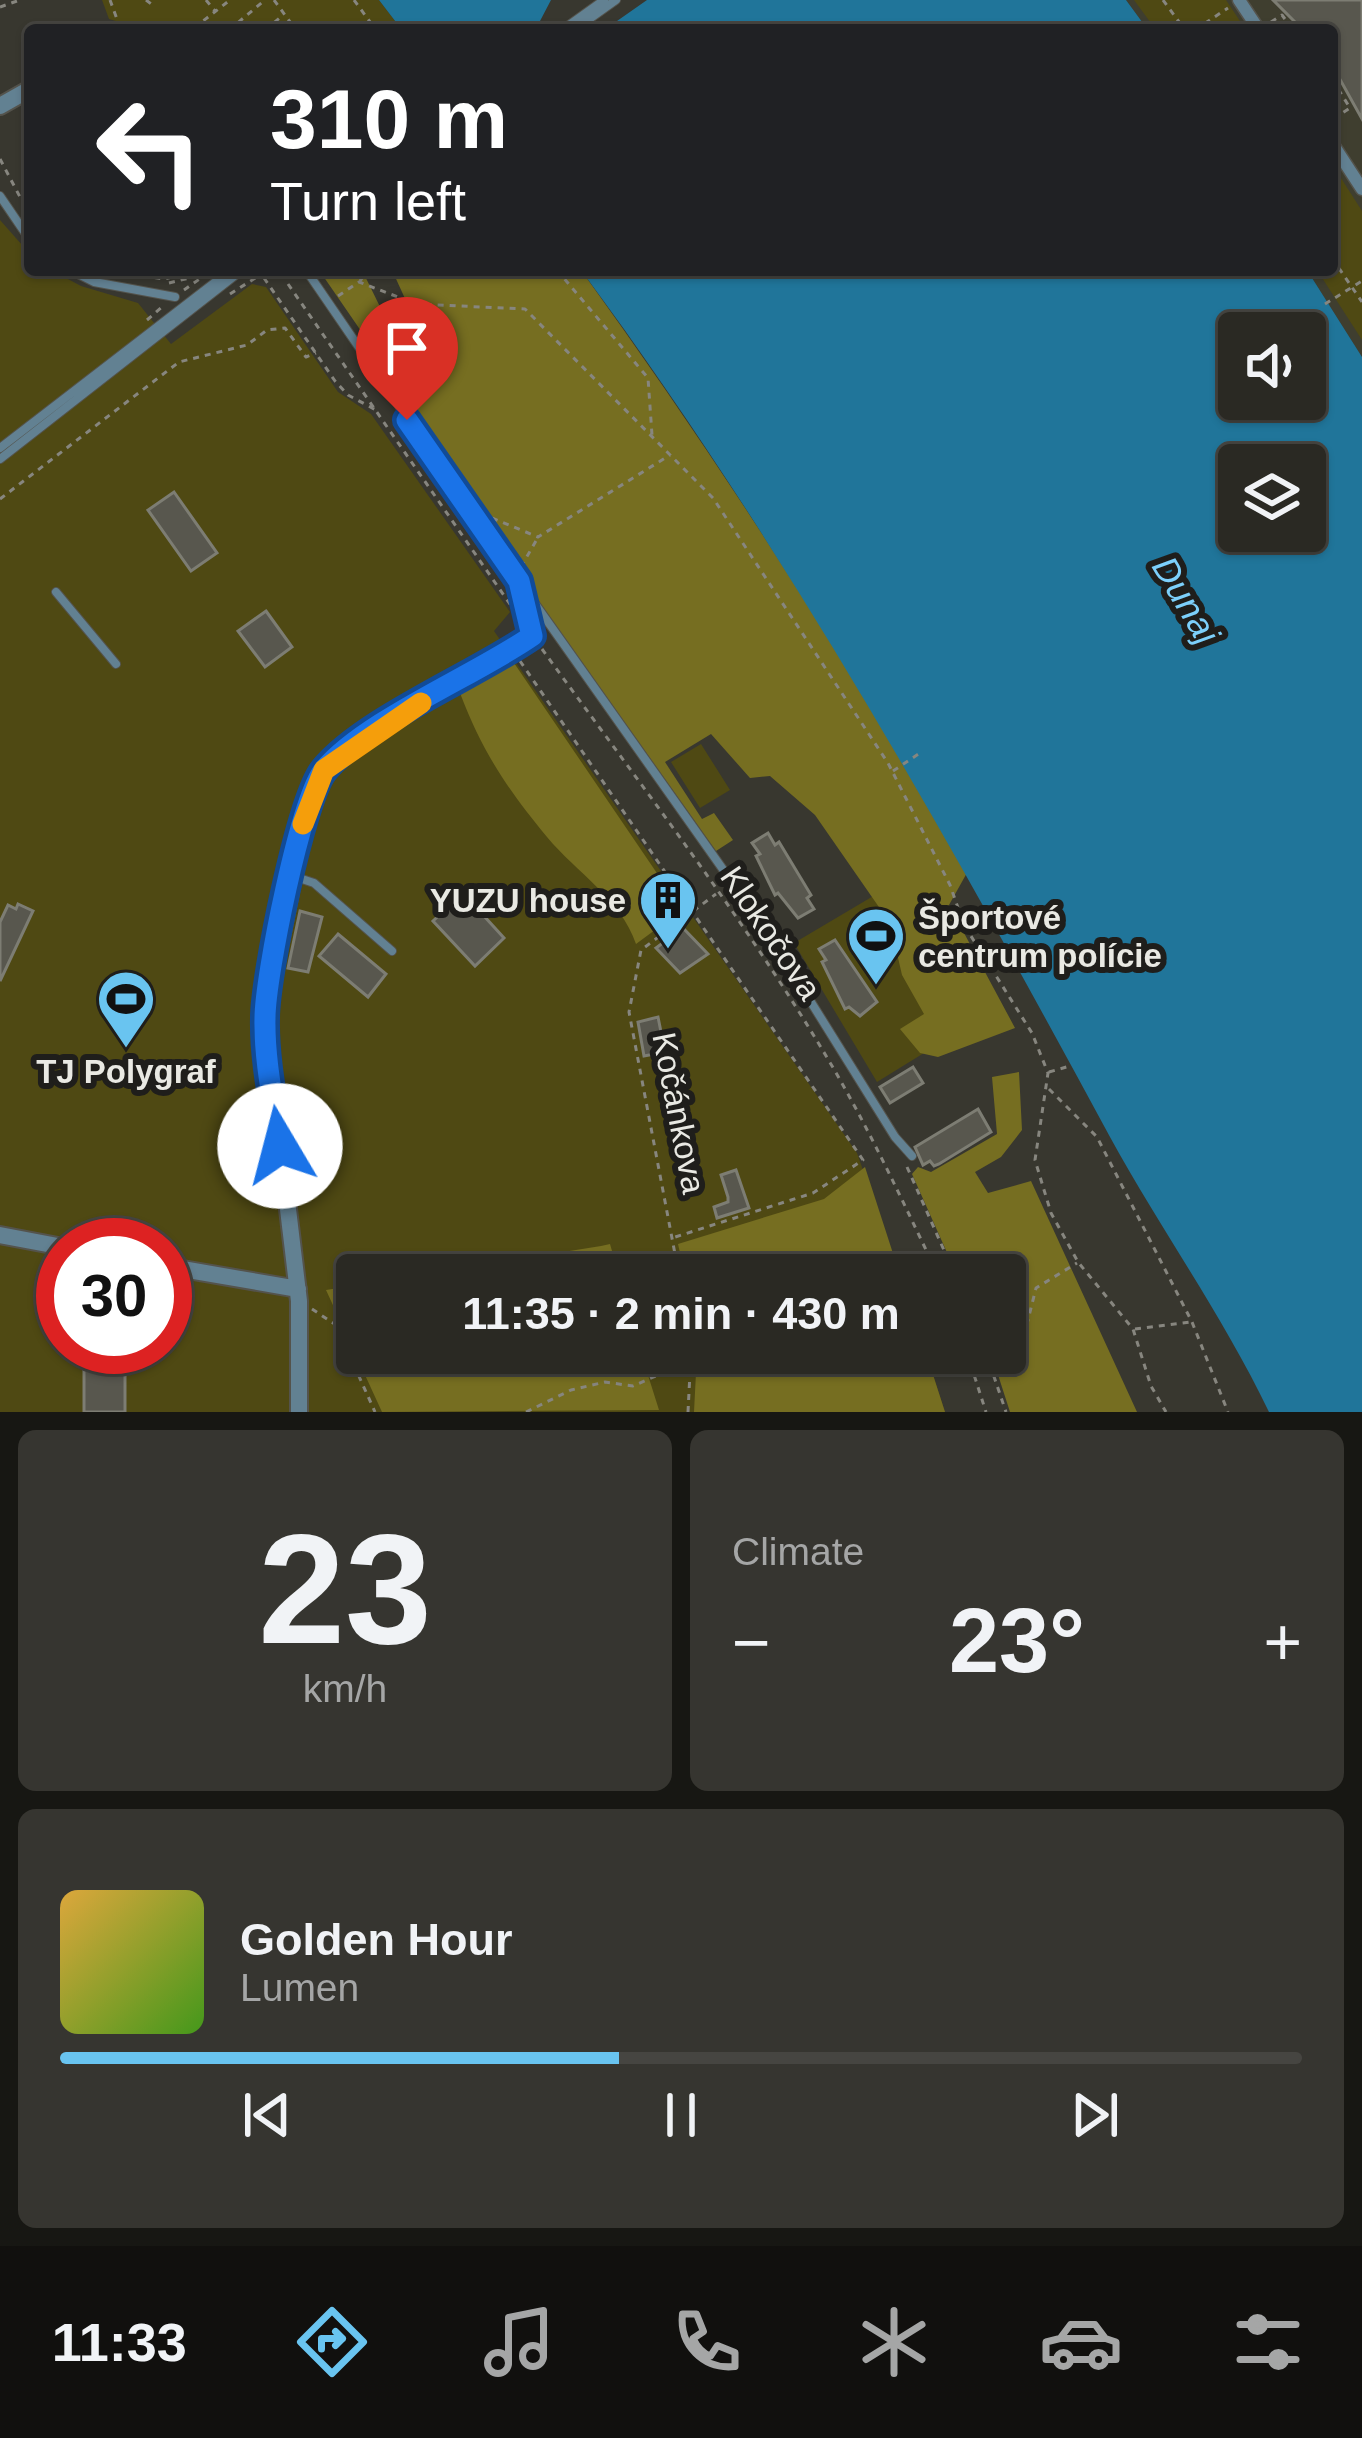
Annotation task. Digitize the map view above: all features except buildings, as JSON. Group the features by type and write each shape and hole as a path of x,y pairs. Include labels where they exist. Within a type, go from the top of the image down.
{"street":[{"path":"1338,152 1362,189"},
{"path":"299,1412 299,1295 265,1018 307,808 324,770 394,718 532,636"},
{"path":"0,1235 36,1241"},
{"path":"192,1272 299,1295"}],"lane":[{"path":"570,24 604,0"},
{"path":"582,24 616,0"},
{"path":"0,196 24,231"},
{"path":"82,276 175,297"},
{"path":"0,459 224,276"},
{"path":"0,448 234,276"},
{"name":"Klokočova","path":"310,276 472,515 768,933 895,1137 912,1156"},
{"path":"517,578 532,636"},
{"path":"56,592 116,664"},
{"path":"292,876 314,883 392,951"}],"path":[{"path":"0,7 20,0"},
{"path":"146,0 155,8"},
{"path":"206,0 215,11"},
{"path":"205,24 203,21 230,0"},
{"path":"236,24 265,0"},
{"path":"274,0 292,24"},
{"path":"354,0 372,24"},
{"path":"1204,24 1234,4"},
{"path":"273,24 285,14"},
{"path":"1338,89 1350,108 1338,116"},
{"path":"0,159 24,205"},
{"path":"1338,266 1362,302"},
{"path":"145,276 177,276"},
{"path":"132,282 166,284 193,276"},
{"path":"264,276 348,395 378,411"},
{"path":"327,303 364,276"},
{"path":"562,276 648,379 652,436"},
{"path":"1325,304 1362,281"},
{"path":"359,282 416,304 525,308 713,498 892,771 950,885 964,925 1032,1033 1048,1072 1035,1160 1051,1213 1078,1262 1133,1329 1151,1386 1166,1412"},
{"name":"Klokočova","path":"288,284 716,893 832,1067 879,1150 928,1254"},
{"path":"0,499 178,362 247,345 267,330 285,328 306,357 316,353"},
{"path":"517,578 538,537 670,455"},
{"path":"472,515 505,520 538,537"},
{"path":"516,648 520,661 862,1160 813,1193 672,1238"},
{"path":"892,771 920,753"},
{"name":"Kočánkova","path":"675,1254 629,1012 641,950 716,893"},
{"path":"1048,1072 1070,1066"},
{"path":"1048,1088 1097,1137 1192,1322 1228,1412"},
{"path":"895,1137 946,1254"},
{"path":"1026,1328 1036,1288 1078,1262"},
{"path":"299,1295 336,1325 375,1412"},
{"path":"1133,1329 1192,1322"},
{"path":"526,1412 572,1390 605,1382 633,1386 660,1374"},
{"path":"688,1412 689,1374"},
{"path":"974,1374 986,1412"},
{"path":"993,1374 1006,1412"}],"shaded area":[{"path":"102,0 379,0 397,24 126,24 109,19"},
{"path":"1126,0 1362,0 1362,357 1311,276 1338,276 1338,24 1144,24"},
{"path":"1134,0 1226,0 1242,24 1152,24"},
{"path":"1338,173 1362,211 1362,340 1321,276 1338,276"},
{"path":"0,220 24,247 24,276 62,276 138,303 171,344 252,284 266,287 338,392 371,414 510,612 494,631 857,1153 893,1254 336,1254 336,1374 933,1374 945,1412 0,1412"},
{"path":"323,276 365,276 385,317 407,303 395,276 585,276 782,565 968,871 949,905 1015,1028 938,1057 920,1053 900,1029 924,1014 902,975 890,923 815,815 770,776 750,778 711,734 665,762 702,819 714,813 733,840 716,851 450,476 425,424"},
{"path":"512,660 682,910 636,944 620,913 519,802 469,714 460,693"},
{"path":"701,744 730,790 700,808 671,762"},
{"name":"Športové centrum polície","path":"875,895 958,1032 877,1082 794,943"},
{"path":"1019,1072 1022,1130 1001,1157 975,1172 988,1193 1031,1181 1137,1412 1010,1412 998,1374 1026,1374 1026,1254 948,1254 912,1174 918,1167 931,1172 997,1134 992,1077"},
{"path":"865,1167 893,1254 680,1254 678,1244 824,1199"},
{"path":"610,1244 613,1254 550,1254"},
{"path":"336,1288 336,1312 326,1290"},
{"path":"365,1374 648,1374 659,1410 382,1412"},
{"path":"696,1374 933,1374 945,1412 694,1412"}],"water":[{"path":"379,0 1126,0 1144,24 397,24"},
{"name":"Dunaj","path":"585,276 1311,276 1362,357 1362,1412 1269,1412 987,913 795,586 656,374"}],"pier":[{"path":"551,0 647,0 616,24 536,24"}],"slow traffic":[{"path":"303,824 324,770 421,703"}],"place":[{"name":"YUZU house","path":"668,951"},
{"name":"Športové centrum polície","path":"876,987"},
{"name":"TJ Polygraf","path":"126,1050"}],"route":[{"path":"280,1146 265,1018 277,945 316,783 339,756 394,718 532,636 519,581 407,420"}]}
